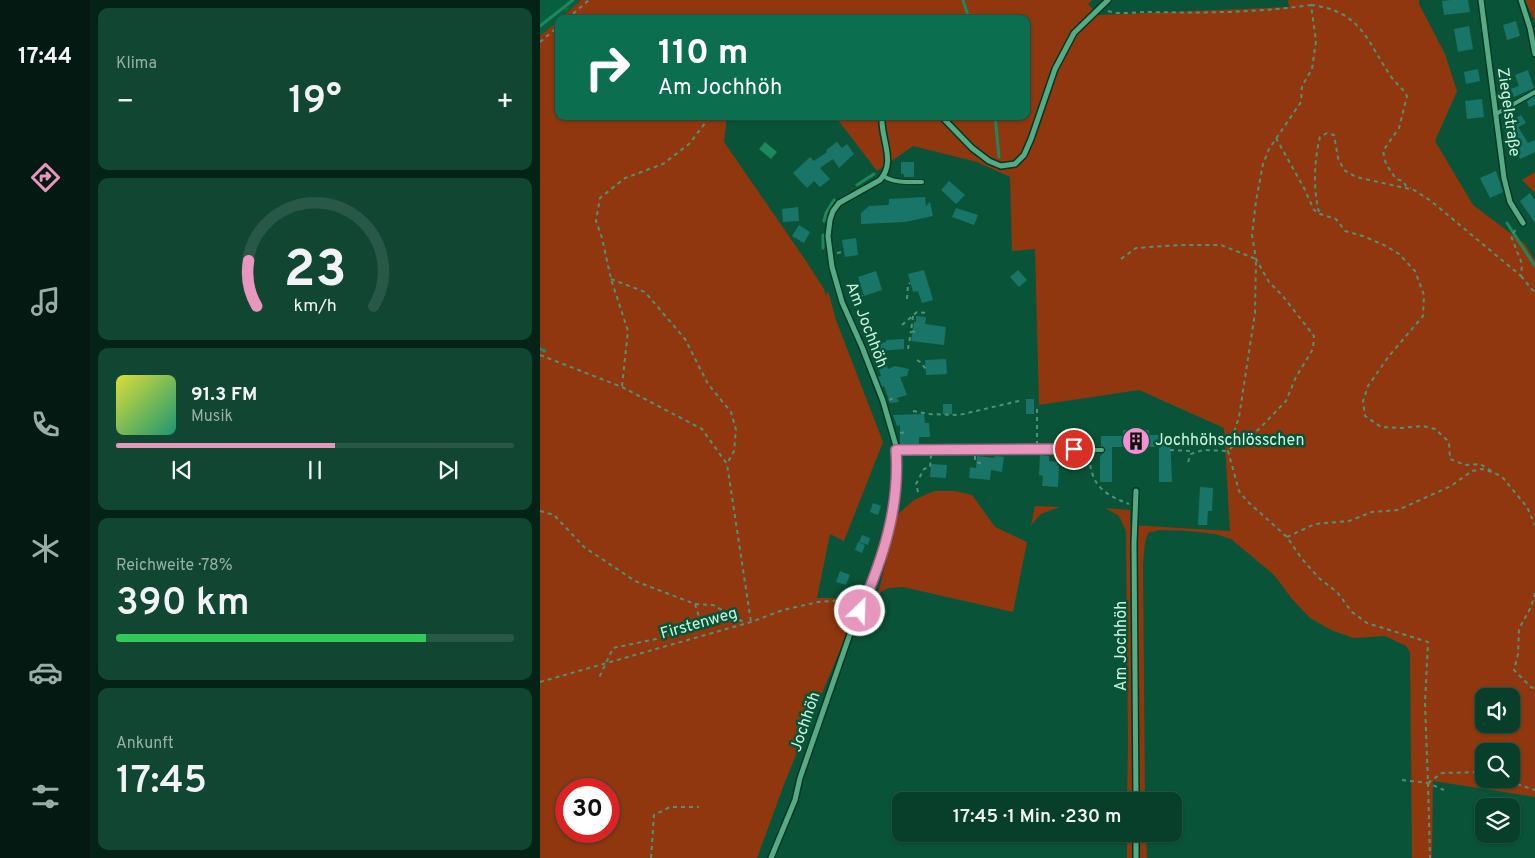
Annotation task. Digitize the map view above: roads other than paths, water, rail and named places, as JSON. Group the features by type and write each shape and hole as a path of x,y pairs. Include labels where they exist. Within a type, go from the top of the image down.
{"street":[{"path":"945,120 972,148 989,161 1000,166 1015,164 1024,155 1032,139 1055,69 1074,33 1108,0"},
{"name":"Ziegelstraße","path":"1481,0 1506,186 1510,202 1523,224"},
{"path":"1521,0 1530,28 1535,54"},
{"path":"883,120 888,156 888,168 884,176"},
{"name":"Am Jochhöh","path":"866,597 881,562 892,517 897,469 896,450 883,401 862,347 845,311 837,287 828,236 830,220 839,203 884,176"},
{"name":"Am Jochhöh","path":"1136,492 1134,554 1136,792"},
{"name":"Jochhöh","path":"771,858 794,800 851,632 866,597"},
{"path":"1136,842 1136,858"}],"lane":[{"path":"1496,114 1535,92"},
{"path":"884,176 887,179 922,182"},
{"path":"896,450 1102,450"}],"waterway":[{"path":"540,26 573,0"},
{"path":"963,0 968,15"},
{"path":"995,120 999,157"},
{"path":"857,185 874,174"},
{"path":"824,221 826,213 834,200"},
{"path":"1507,223 1535,266"},
{"path":"823,235 823,248"},
{"path":"540,349 545,351"}],"place":[{"name":"Jochhöhschlösschen","path":"1136,441"}]}
